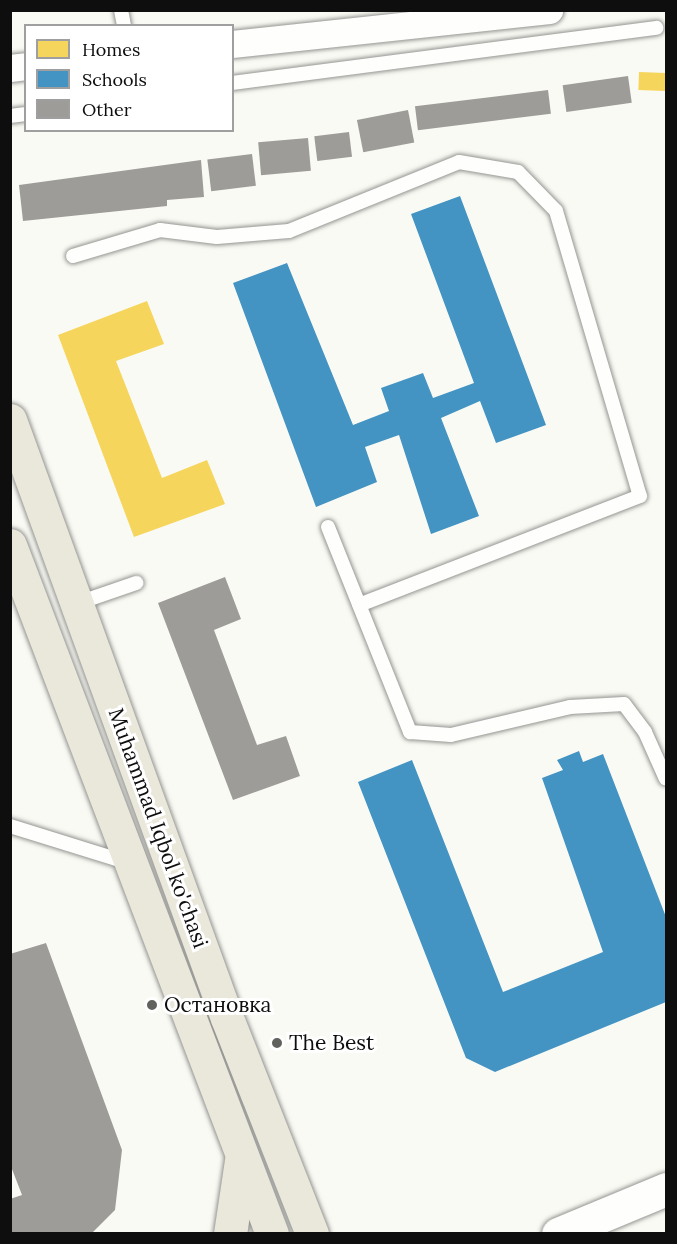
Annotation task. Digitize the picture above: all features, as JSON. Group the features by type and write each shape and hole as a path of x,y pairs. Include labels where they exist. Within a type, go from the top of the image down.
{"main road":[{"name":"Muhammad Iqbol ko'chasi","path":"10,420 227,1018 312,1233"},
{"name":"Muhammad Iqbol ko'chasi","path":"10,545 241,1158 272,1233"},
{"path":"230,1233 241,1158"}],"street":[{"path":"234,44 549,10"},
{"path":"558,1233 666,1189"}],"lane":[{"path":"234,83 656,28"},
{"path":"73,255 160,230 217,237 289,231 459,162 518,172 556,211 640,495 359,605"},
{"path":"328,527 410,732 452,735 570,707 624,704 645,732 666,779"},
{"path":"75,604 136,583"},
{"path":"10,826 131,863"}],"building: Homes":[{"path":"639,72 666,73 665,91 638,90"},
{"path":"147,301 164,344 116,361 162,478 207,460 225,504 134,537 58,335"}],"building: Schools":[{"path":"460,196 546,425 496,443 480,401 441,418 479,516 431,534 399,435 365,447 377,482 316,507 233,283 287,263 353,425 389,411 381,388 423,373 433,398 474,383 411,214"},
{"path":"579,751 583,762 603,754 666,917 666,1002 495,1072 466,1058 358,782 412,760 503,992 603,952 542,778 563,770 557,760"}],"building: Other":[{"path":"628,76 632,103 566,112 563,85"},
{"path":"548,90 551,114 418,130 415,106"},
{"path":"408,110 414,142 363,152 357,120"},
{"path":"349,132 352,157 317,161 314,136"},
{"path":"308,138 311,171 261,175 258,142"},
{"path":"252,154 256,186 211,191 207,159"},
{"path":"201,160 204,197 167,200 167,206 23,221 19,185"},
{"path":"225,577 241,619 214,630 257,745 286,736 300,776 233,800 158,603"},
{"path":"46,943 122,1150 115,1210 91,1234 10,1234 10,1199 22,1195 10,1164 10,954"}],"place":[{"name":"Остановка","path":"152,1005"},
{"name":"The Best","path":"277,1043"}]}
